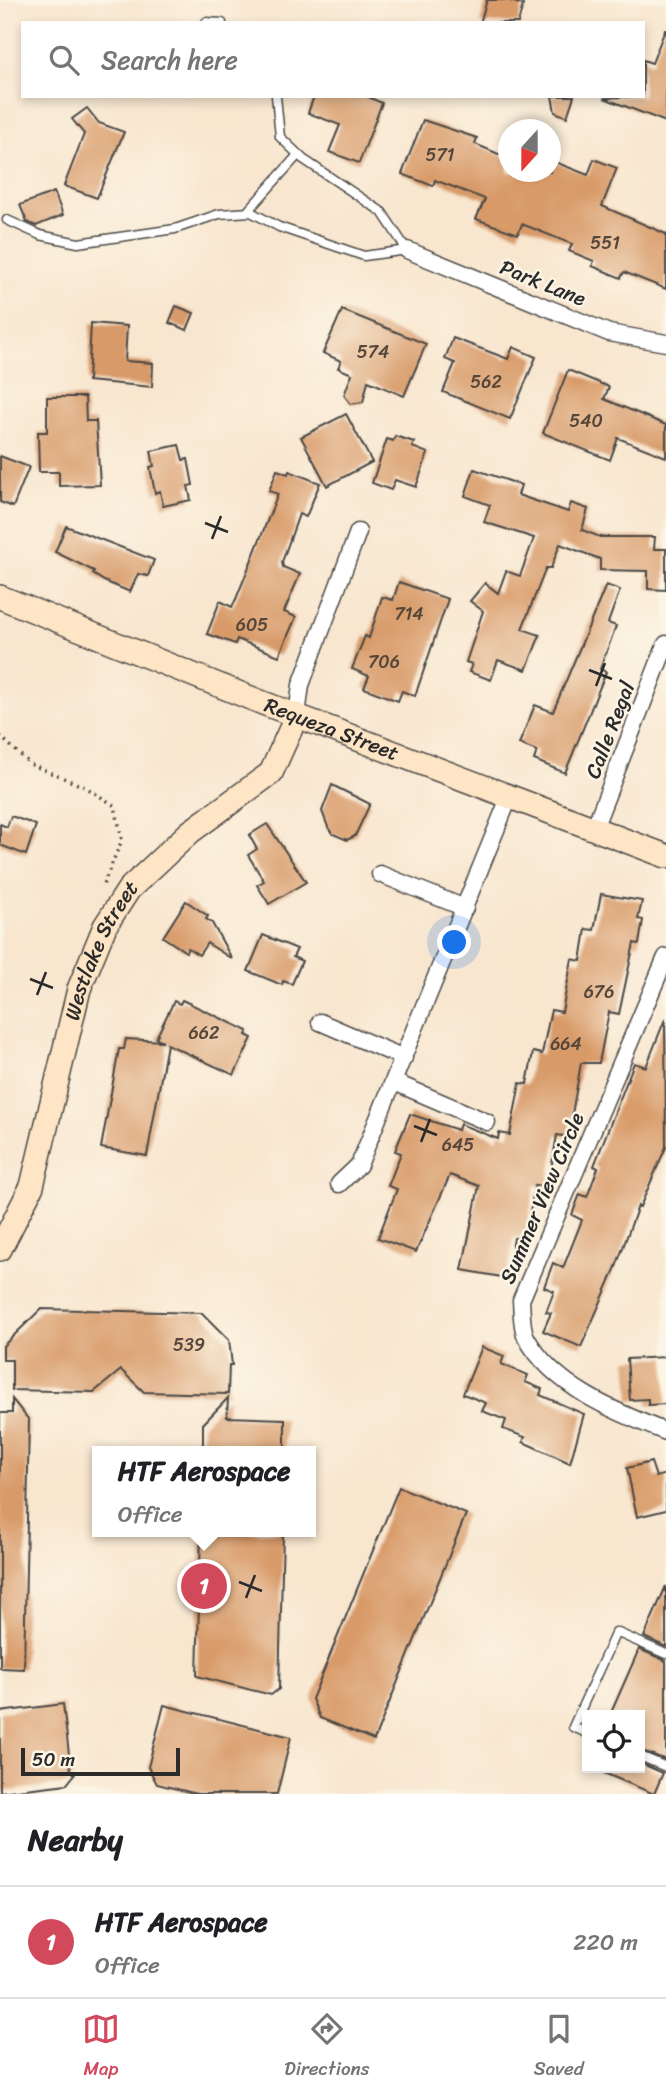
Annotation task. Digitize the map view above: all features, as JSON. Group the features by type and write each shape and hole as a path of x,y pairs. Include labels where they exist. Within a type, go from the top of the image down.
{"street":[{"name":"Park Lane","path":"407,250 609,333 666,343"},
{"path":"297,715 301,685 358,532"},
{"name":"Requeza Street","path":"0,597 593,831 666,856"},
{"name":"Calle Regal","path":"593,831 666,644"},
{"name":"Westlake Street","path":"0,1249 32,1186 79,989 105,926 129,889 190,832 271,773 297,715"},
{"path":"339,1184 359,1165 509,798"},
{"path":"380,874 465,908"},
{"name":"Summer View Circle","path":"666,957 521,1300 525,1335 547,1365 610,1410 666,1432"},
{"path":"320,1022 404,1058"},
{"path":"394,1082 487,1122"}],"lane":[{"path":"7,220 40,235 78,243 175,229 219,214 247,212 364,256 407,250 382,212 298,155 280,137 276,98"},
{"path":"247,212 298,155"},
{"path":"582,1731 573,1727 616,1632 666,1654"},
{"path":"645,1758 666,1767"}],"path":[{"path":"0,736 30,764 87,788 115,806 122,841 98,897"}],"building":[{"path":"487,0 508,0 523,5 519,21 481,21"},
{"path":"666,30 666,122 604,98 645,98 645,61 652,63"},
{"path":"313,98 371,98 382,103 359,163 329,152 340,125 308,113"},
{"path":"552,98 573,98 567,117 555,112"},
{"path":"87,108 99,123 124,132 97,198 64,186 84,134 72,119"},
{"path":"423,120 477,138 475,144 498,154 498,182 561,182 561,164 588,175 594,159 617,168 602,206 666,234 666,289 624,272 621,278 592,266 594,261 569,251 572,244 522,224 518,234 476,219 485,199 435,180 433,186 402,174"},
{"path":"54,192 63,215 36,226 27,222 20,205"},
{"path":"176,306 194,313 187,330 169,323"},
{"path":"342,310 426,344 404,396 368,381 363,402 351,404 344,395 352,374 338,368 341,361 323,353"},
{"path":"91,323 127,326 125,361 153,363 152,387 88,381"},
{"path":"453,338 508,359 513,347 536,357 510,419 443,392 455,363 445,359"},
{"path":"568,370 609,387 604,399 666,425 666,457 618,438 610,460 543,433"},
{"path":"47,397 85,397 86,421 96,421 100,485 59,486 59,472 39,472 38,432 47,432"},
{"path":"346,414 372,462 327,486 301,437"},
{"path":"395,436 414,442 412,447 428,453 416,487 395,480 391,490 372,483 387,439 393,441"},
{"path":"179,445 183,460 188,459 193,485 188,486 191,500 163,506 160,491 155,493 150,467 154,466 151,451"},
{"path":"0,456 29,467 13,507 0,502"},
{"path":"474,469 521,485 518,495 568,512 571,503 588,509 582,530 600,537 655,537 654,549 666,549 666,590 648,589 648,571 600,570 600,559 560,544 551,568 546,568 522,629 540,635 526,670 498,660 491,680 469,672 472,664 466,662 483,611 470,601 485,583 498,593 506,571 520,576 534,538 484,522 490,505 465,496"},
{"path":"277,470 288,474 289,471 320,483 306,517 299,514 282,562 283,567 300,574 284,612 296,617 279,656 237,639 235,644 207,634 220,601 232,607 236,599 278,494 269,491"},
{"path":"66,526 154,560 148,576 138,574 130,592 104,581 93,574 94,571 55,552"},
{"path":"399,582 448,599 415,696 402,691 398,701 364,688 369,676 352,669 365,636 369,638 382,597 393,600"},
{"path":"606,585 620,590 608,623 616,626 600,669 606,672 565,773 534,760 537,751 519,744 535,705 553,712"},
{"path":"332,785 370,804 355,836 347,840 333,834 322,811"},
{"path":"11,816 36,825 26,855 0,845 0,824 7,827"},
{"path":"267,824 306,882 269,904 257,885 264,881 248,855 257,849 249,835"},
{"path":"601,894 642,901 638,919 643,920 639,944 634,943 619,1014 609,1012 599,1063 581,1063 568,1137 557,1135 548,1187 535,1185 525,1238 514,1238 507,1278 462,1270 479,1186 450,1175 416,1252 378,1238 397,1189 388,1186 401,1153 395,1151 410,1114 458,1130 460,1124 498,1139 499,1133 510,1135 520,1083 527,1084 533,1052 542,1054 551,1010 562,1012 572,959 581,961 586,929 594,930"},
{"path":"186,901 208,916 206,919 212,923 232,959 207,943 199,955 188,948 186,952 163,937"},
{"path":"263,935 297,949 293,957 302,961 292,984 283,981 282,985 248,971"},
{"path":"182,1000 248,1031 246,1035 252,1038 234,1075 167,1044 147,1156 101,1148 119,1049 124,1049 126,1039 163,1041 156,1038 174,1001 180,1004"},
{"path":"665,1019 666,1147 640,1207 638,1206 616,1267 581,1347 543,1331 551,1313 546,1312 554,1291 544,1287 553,1263 563,1268 582,1220 572,1215 580,1194 587,1197 598,1168 594,1166 634,1063 646,1067"},
{"path":"41,1309 202,1313 229,1340 232,1365 229,1365 228,1394 144,1392 121,1370 94,1392 12,1390 12,1360 3,1360 3,1346"},
{"path":"482,1347 504,1356 501,1364 528,1375 525,1382 542,1389 540,1395 584,1414 570,1463 523,1442 525,1437 503,1429 506,1420 482,1411 486,1403 463,1394"},
{"path":"666,1357 666,1404 648,1405 648,1399 630,1400 627,1359"},
{"path":"228,1398 227,1417 285,1419 285,1446 203,1446 203,1424"},
{"path":"12,1399 29,1420 24,1669 0,1668 0,1413 12,1413"},
{"path":"651,1462 656,1477 666,1474 666,1510 637,1517 627,1468"},
{"path":"399,1487 466,1514 374,1740 320,1718 312,1699"},
{"path":"201,1537 283,1537 279,1689 271,1695 197,1676"},
{"path":"666,1586 666,1647 644,1637"},
{"path":"639,1649 666,1661 666,1760 645,1752 645,1710 612,1710"},
{"path":"63,1704 71,1771 75,1774 67,1784 0,1792 0,1712"},
{"path":"164,1705 291,1737 277,1794 197,1794 157,1784 148,1767"},
{"path":"645,1765 663,1773 654,1794 604,1773 645,1773"}],"place":[{"name":"HTF Aerospace","path":"204,1586"}]}
